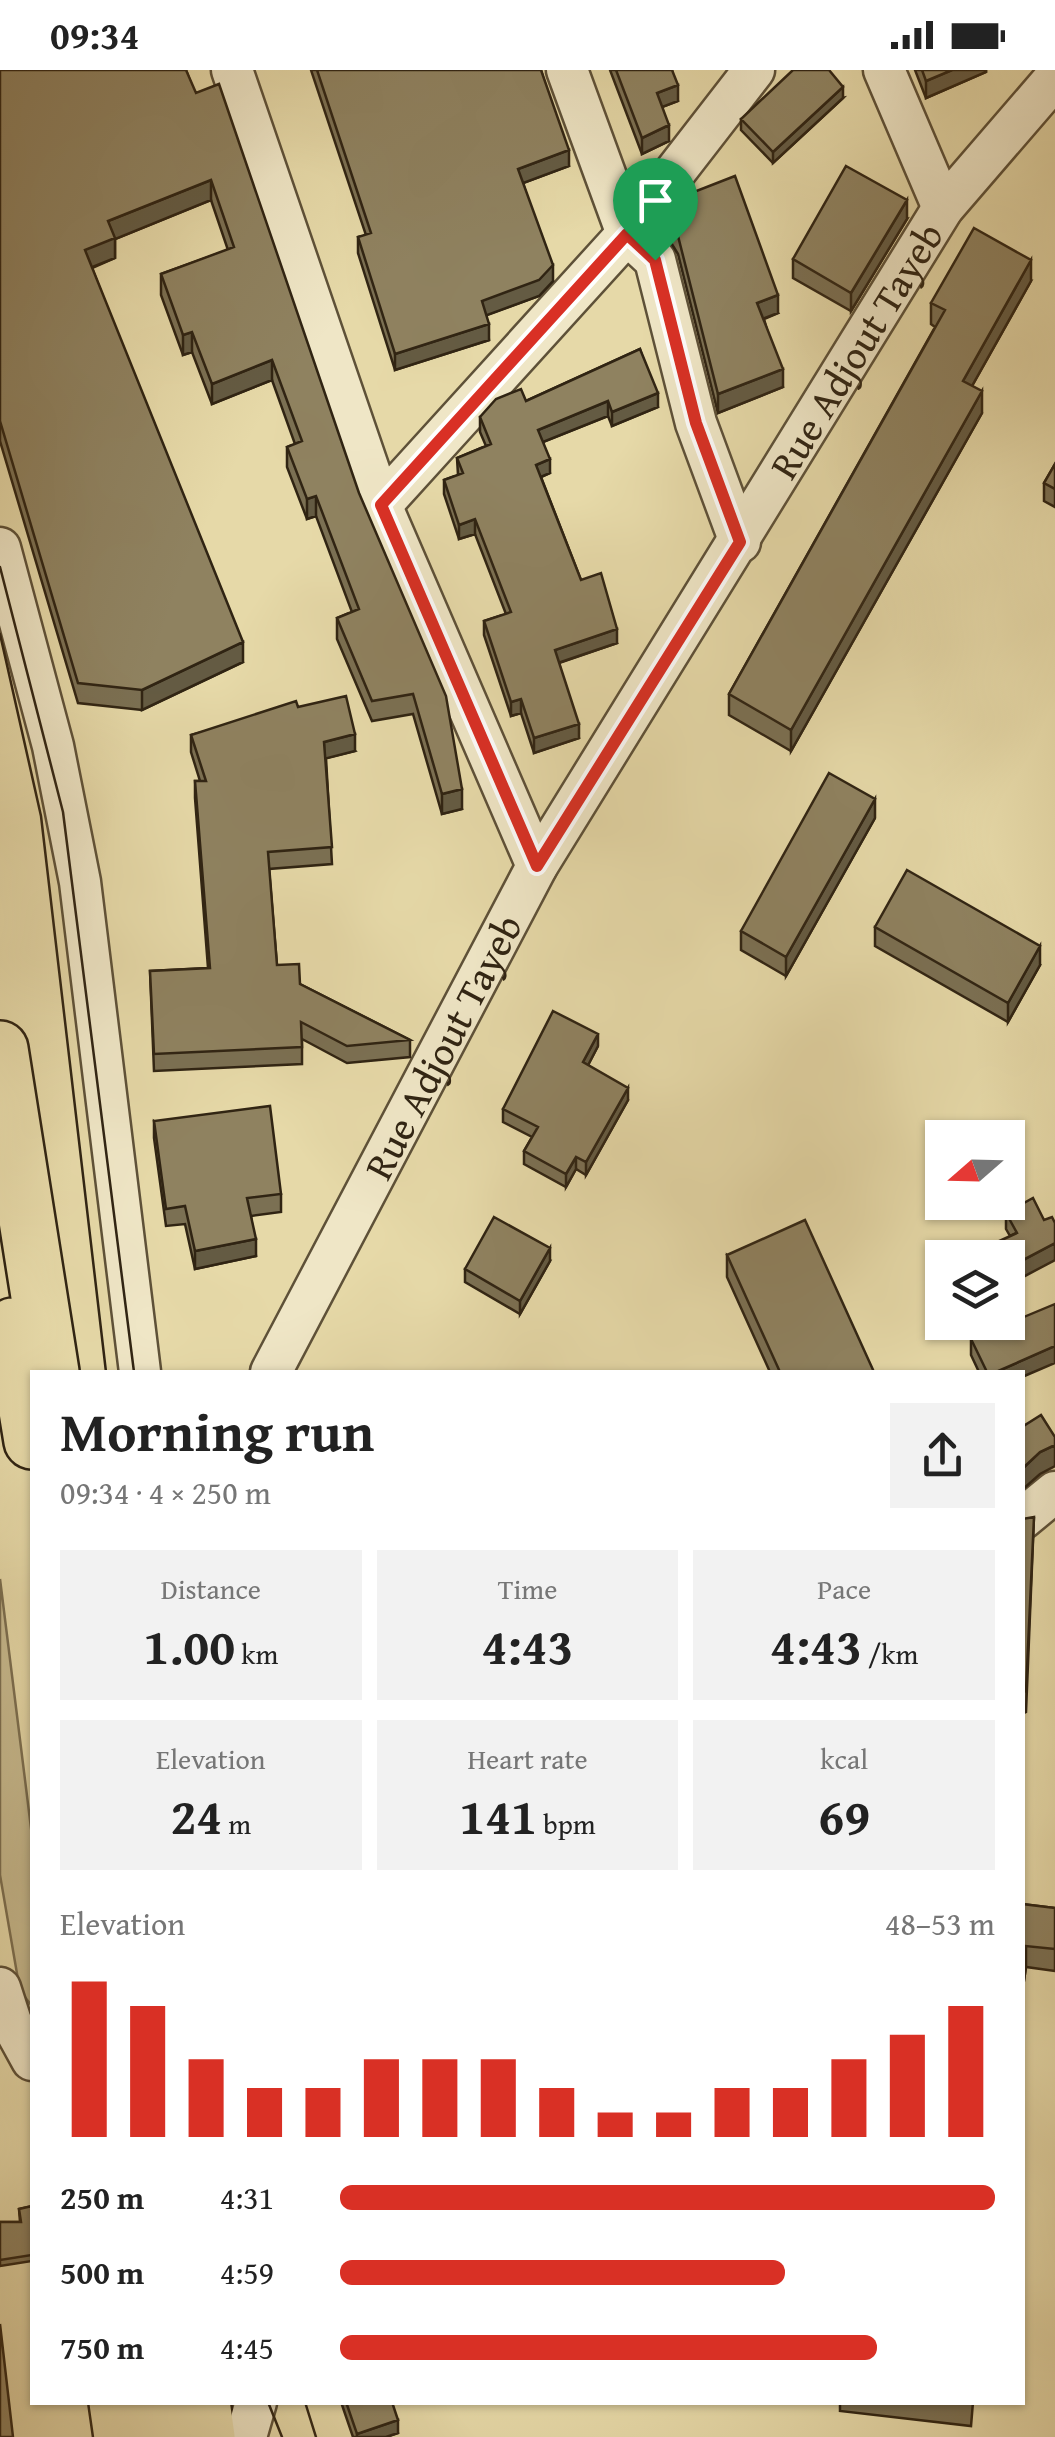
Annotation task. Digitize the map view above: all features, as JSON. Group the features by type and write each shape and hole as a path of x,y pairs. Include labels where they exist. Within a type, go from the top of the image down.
{"highway":[{"path":"0,1049 51,1370"},
{"path":"0,1249 30,1429"},
{"path":"117,2405 122,2437"},
{"path":"158,2405 162,2437"},
{"path":"202,2405 207,2437"},
{"path":"237,2405 243,2437"}],"street":[{"path":"232,70 381,505 537,866"},
{"path":"568,70 627,234 655,260 696,423 740,542"},
{"path":"381,505 627,234 754,70"},
{"path":"884,70 943,208"},
{"name":"Rue Adjout Tayeb","path":"273,1370 537,866 943,208 1055,78"},
{"path":"0,548 54,746 80,882 140,1370"},
{"path":"1025,1516 1055,1492"},
{"path":"0,1988 11,2022 30,2056"},
{"path":"243,2437 255,2405"}],"shaded area":[{"path":"0,1579 30,1820 30,2004 20,1991 0,1875"}],"building":[{"path":"0,70 186,70 196,93 219,84 359,493 446,696 462,789 442,794 413,694 372,701 337,618 359,609 316,496 307,499 287,447 302,441 272,360 212,384 192,332 183,335 161,274 234,247 211,180 108,221 115,238 85,250 243,642 142,690 78,683 0,421"},
{"path":"317,70 541,70 569,150 518,169 553,265 539,280 482,301 489,324 395,354 358,237 371,233"},
{"path":"616,70 672,70 678,85 657,93 669,125 642,138"},
{"path":"793,70 829,70 843,87 773,152 741,119"},
{"path":"922,70 952,70 926,81"},
{"path":"846,166 907,200 851,293 793,259"},
{"path":"735,176 778,295 757,303 783,369 718,394 678,236 662,209 668,202"},
{"path":"974,228 1031,260 963,381 982,391 791,730 729,694 945,310 931,303"},
{"path":"640,349 658,393 612,412 608,401 538,430 550,459 536,465 581,580 601,573 617,629 555,650 579,724 534,738 521,699 511,702 484,621 511,612 475,519 459,525 444,480 463,473 457,458 491,444 480,417 496,399 521,389 526,401"},
{"path":"1055,464 1055,489 1044,483"},
{"path":"346,696 355,734 324,742 332,847 268,852 277,965 299,964 300,984 410,1040 347,1046 301,1022 302,1047 154,1054 150,971 210,968 195,781 206,781 191,735 296,701 298,707"},
{"path":"829,773 875,799 786,957 741,931"},
{"path":"907,870 1040,946 1008,1003 875,927"},
{"path":"553,1011 598,1034 583,1062 628,1088 586,1162 576,1157 566,1174 524,1151 538,1127 503,1109"},
{"path":"270,1106 281,1194 247,1198 256,1239 195,1251 185,1206 166,1209 154,1121"},
{"path":"1033,1198 1044,1220 1052,1217 1055,1243 1025,1259 1025,1240 1002,1240 1017,1233 1010,1220 1025,1220 1025,1202"},
{"path":"494,1217 550,1248 520,1301 465,1269"},
{"path":"805,1220 873,1370 779,1370 727,1255"},
{"path":"1055,1304 1055,1346 1001,1370 986,1370 971,1340 1025,1340 1025,1316"},
{"path":"1041,1415 1055,1437 1055,1445 1025,1466 1025,1425"},
{"path":"1034,1517 1025,1692 1025,1518"},
{"path":"1025,1904 1055,1908 1055,1949 1026,1946 1025,1952"},
{"path":"30,2206 30,2255 0,2260 0,2222 21,2222 19,2209"},
{"path":"0,2324 13,2437 0,2437"},
{"path":"347,2405 393,2405 398,2420 357,2434"}],"tram line":[{"path":"0,567 63,812 134,1370"},
{"path":"0,634 41,816 106,1370"},
{"path":"269,2405 282,2437"},
{"path":"306,2405 316,2437"}],"route":[{"path":"627,234 655,260 696,423 740,542 537,866 381,505 627,234"}]}
